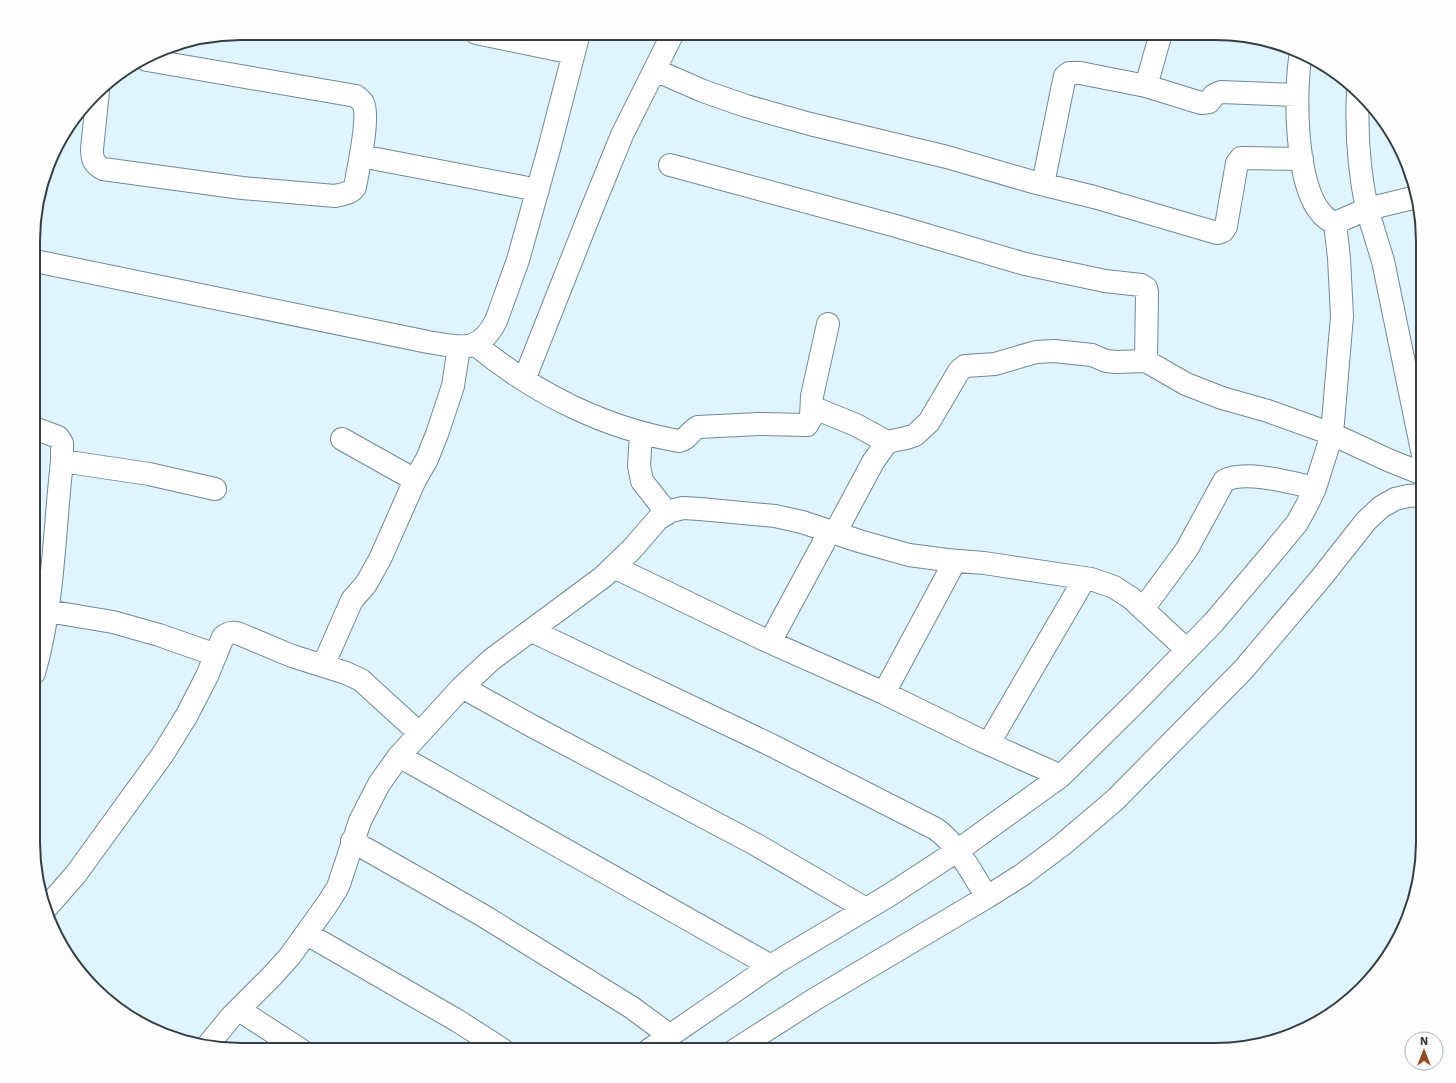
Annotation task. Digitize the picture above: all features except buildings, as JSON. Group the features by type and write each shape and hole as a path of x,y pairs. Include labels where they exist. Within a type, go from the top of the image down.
{"street":[{"path":"322,666 352,600 366,584 380,559 415,480 427,459 468,346 484,339 496,321 518,260 538,190 576,43 546,40"},
{"path":"524,380 622,135 670,40"},
{"path":"1146,86 1159,40"},
{"path":"1300,59 1296,95 1302,158 1306,182 1311,196 1322,215 1335,223"},
{"path":"97,101 92,158 95,164 103,169 242,188 335,196 346,194 355,187 361,156 365,117 363,103 356,96 152,61"},
{"path":"655,70 703,91 746,106 810,124 947,157 1094,197 1217,233 1224,231 1226,226 1237,163 1241,158 1302,158"},
{"path":"1044,184 1066,74 1073,72 1080,73 1146,86 1197,102 1206,103 1209,102 1214,95 1221,92 1296,95"},
{"path":"1358,100 1359,162 1362,183 1367,209 1383,261 1416,418"},
{"path":"361,156 538,190"},
{"path":"670,165 904,228 1025,264 1105,281 1141,285 1146,288 1148,303 1146,361"},
{"path":"1335,223 1367,209 1411,198"},
{"path":"658,1043 771,966 888,896 957,851 1061,776 1214,622 1288,534 1297,523 1315,488 1332,434 1342,316 1335,223"},
{"path":"40,261 428,342 468,346 500,364 524,380 581,411 641,433 679,441 684,440 694,429 698,427 759,424 807,425 809,422 815,380 828,324"},
{"path":"812,407 856,425 887,442 906,438 922,430 936,411 959,371 965,366 995,364 1030,353 1054,350 1069,351 1092,355 1106,361 1146,361 1186,384 1222,398 1268,411 1332,434 1416,471"},
{"path":"40,430 58,438 62,443 62,461 47,611 40,649"},
{"path":"641,433 639,466 642,481 668,513"},
{"path":"342,439 415,480"},
{"path":"770,642 832,532 873,462 887,442"},
{"path":"62,461 150,474 215,489"},
{"path":"1143,609 1187,549 1224,481 1230,477 1249,476 1315,488"},
{"path":"746,1043 815,999 987,897 1022,875 1062,845 1115,800 1243,670 1366,522 1381,507 1395,499 1416,495"},
{"path":"212,1041 239,1010 274,975 307,934 338,887 347,862 352,841 360,821 373,796 399,756 462,687 491,660 532,631 614,567 632,549 658,518 671,511 683,508 775,516 802,522 859,541 909,555 984,563 1085,578 1114,587 1131,598 1187,650"},
{"path":"884,693 955,561"},
{"path":"614,567 770,642 884,693 1061,776"},
{"path":"989,743 1085,578"},
{"path":"47,611 113,622 160,635 216,656"},
{"path":"532,631 771,745 936,829 957,851 987,897"},
{"path":"50,904 76,874 163,754 187,715 207,676 223,637 227,633 232,632 292,656 346,673 361,680 419,733"},
{"path":"462,687 532,726 755,844 866,909"},
{"path":"399,756 771,966"},
{"path":"352,841 482,915 631,1007 669,1035"},
{"path":"307,934 452,1017 492,1043"},
{"path":"239,1010 289,1043"}]}
